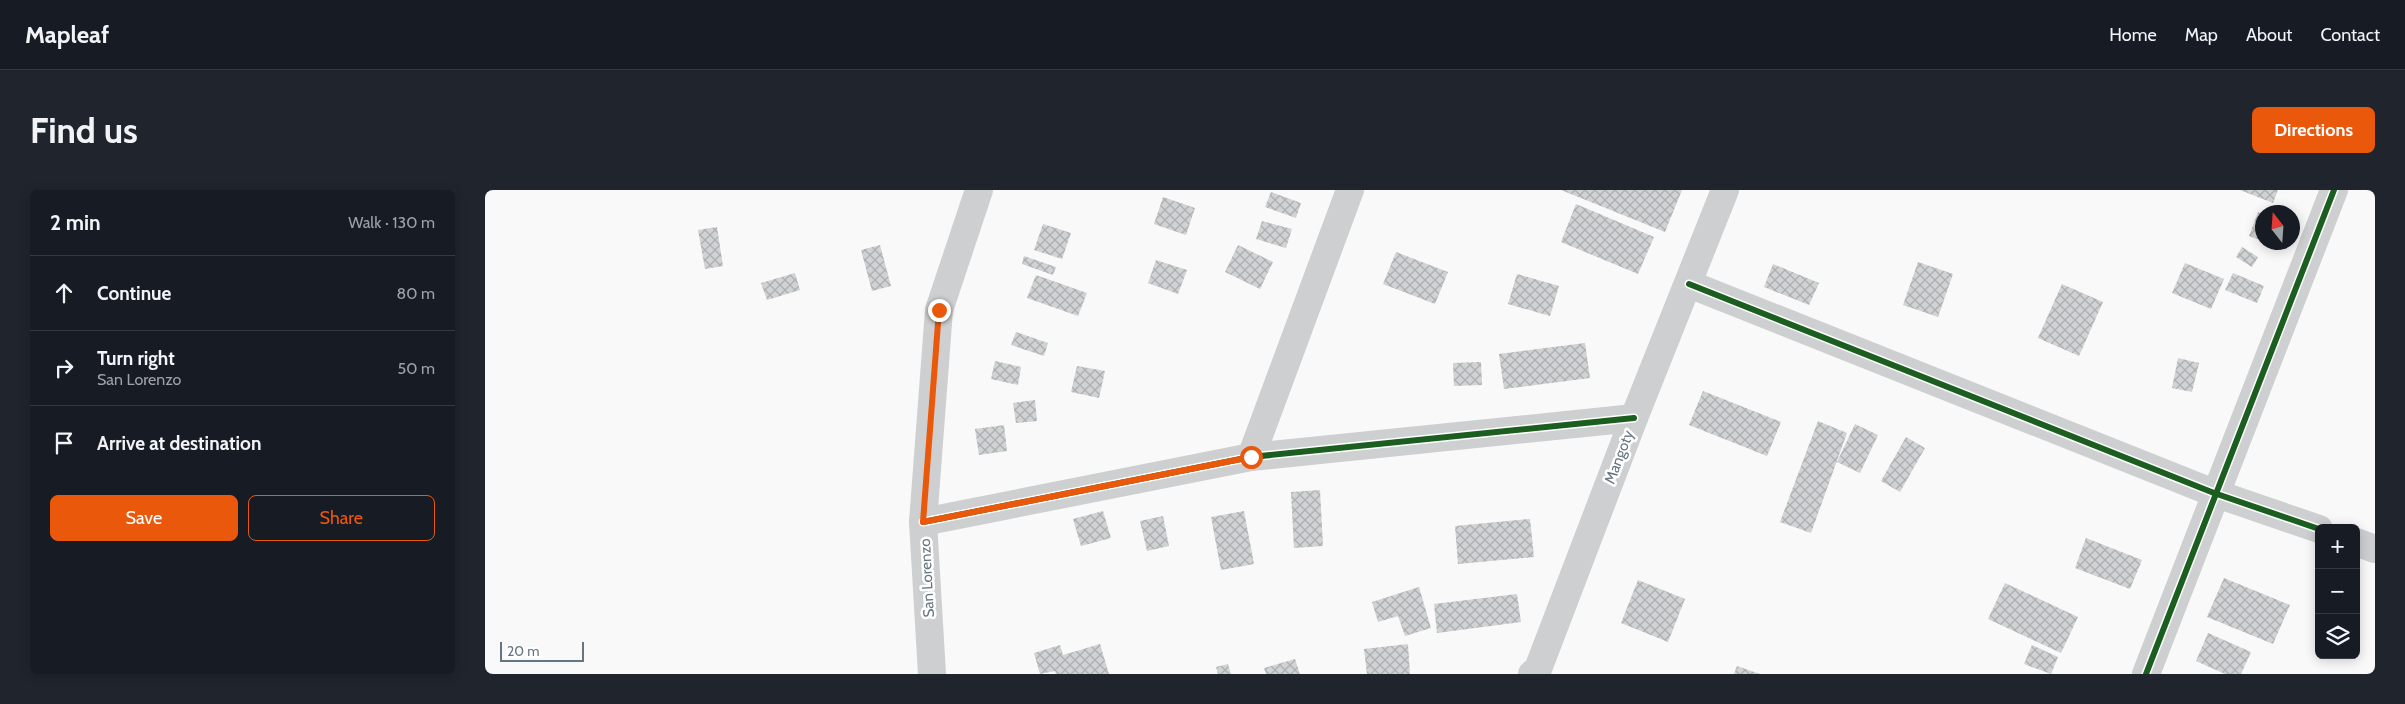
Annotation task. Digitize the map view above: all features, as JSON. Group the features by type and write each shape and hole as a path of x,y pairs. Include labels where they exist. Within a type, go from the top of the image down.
{"street":[{"name":"San Lorenzo","path":"932,674 923,522 939,310 979,190"},
{"path":"1251,457 1350,190"},
{"name":"Mangoty","path":"1536,672 1725,190"},
{"path":"2145,674 2214,493 2334,190"},
{"path":"1689,284 2214,493 2315,528"},
{"path":"923,522 1251,457 1634,418"},
{"path":"2360,543 2375,549"}],"building":[{"path":"1561,190 1682,190 1665,232"},
{"path":"2240,190 2278,190 2273,203"},
{"path":"1271,192 1301,203 1296,218 1265,207"},
{"path":"1163,197 1195,208 1186,235 1154,224"},
{"path":"1576,204 1654,237 1638,274 1561,242"},
{"path":"2255,220 2255,238 2249,236"},
{"path":"1262,221 1292,229 1286,248 1256,239"},
{"path":"1043,224 1071,233 1062,259 1034,250"},
{"path":"717,227 723,266 705,269 698,230"},
{"path":"880,245 891,286 872,291 861,250"},
{"path":"1238,245 1273,262 1260,289 1225,272"},
{"path":"2242,247 2258,257 2252,267 2236,257"},
{"path":"1396,252 1448,272 1435,304 1383,284"},
{"path":"1024,256 1056,267 1053,275 1022,264"},
{"path":"1156,260 1187,270 1178,294 1148,283"},
{"path":"1918,262 1953,274 1938,317 1903,305"},
{"path":"2185,263 2224,279 2211,309 2172,293"},
{"path":"1773,264 1819,283 1809,305 1764,287"},
{"path":"795,273 800,290 767,300 761,283"},
{"path":"2233,273 2264,286 2257,303 2225,290"},
{"path":"1517,274 1559,286 1550,316 1508,304"},
{"path":"1036,275 1087,293 1078,316 1027,298"},
{"path":"2062,284 2103,302 2079,356 2038,338"},
{"path":"1016,332 1048,343 1044,356 1011,345"},
{"path":"1585,343 1590,378 1504,389 1499,354"},
{"path":"2178,358 2199,363 2192,392 2172,388"},
{"path":"995,361 1021,367 1018,385 991,379"},
{"path":"1481,362 1482,385 1454,386 1453,363"},
{"path":"1077,366 1105,371 1099,398 1071,392"},
{"path":"1703,391 1781,422 1767,456 1689,425"},
{"path":"1035,400 1037,421 1016,423 1013,403"},
{"path":"1818,421 1847,433 1811,533 1780,522"},
{"path":"1855,424 1878,435 1860,473 1837,462"},
{"path":"1004,425 1007,451 979,455 975,429"},
{"path":"1906,437 1925,448 1900,492 1881,481"},
{"path":"1320,490 1323,546 1294,548 1291,492"},
{"path":"1103,511 1111,538 1081,546 1073,519"},
{"path":"1244,511 1254,564 1221,570 1211,517"},
{"path":"1163,516 1169,546 1147,551 1140,521"},
{"path":"1530,519 1534,557 1458,564 1455,526"},
{"path":"2086,538 2142,560 2130,589 2075,568"},
{"path":"2224,578 2290,605 2273,644 2207,617"},
{"path":"1638,580 1685,599 1668,642 1621,623"},
{"path":"2005,583 2078,617 2061,653 1988,619"},
{"path":"1419,587 1431,628 1405,636 1398,616 1378,622 1372,602"},
{"path":"1517,594 1521,622 1437,633 1434,604"},
{"path":"2208,633 2251,652 2241,674 2225,674 2196,661"},
{"path":"1100,644 1109,674 1056,674 1055,671 1040,674 1034,653 1060,645 1063,655"},
{"path":"1408,644 1410,674 1367,674 1364,649"},
{"path":"2032,645 2058,657 2051,674 2024,664"},
{"path":"1295,659 1300,674 1266,674 1264,668"},
{"path":"1228,664 1231,674 1218,674 1216,667"},
{"path":"1737,666 1760,674 1734,674"}],"cycle path":[{"path":"2146,674 2334,190"},
{"path":"1689,284 2214,493 2315,528"},
{"path":"923,522 1251,457 1634,418"}],"route":[{"path":"939,310 923,522 1251,457"}]}
